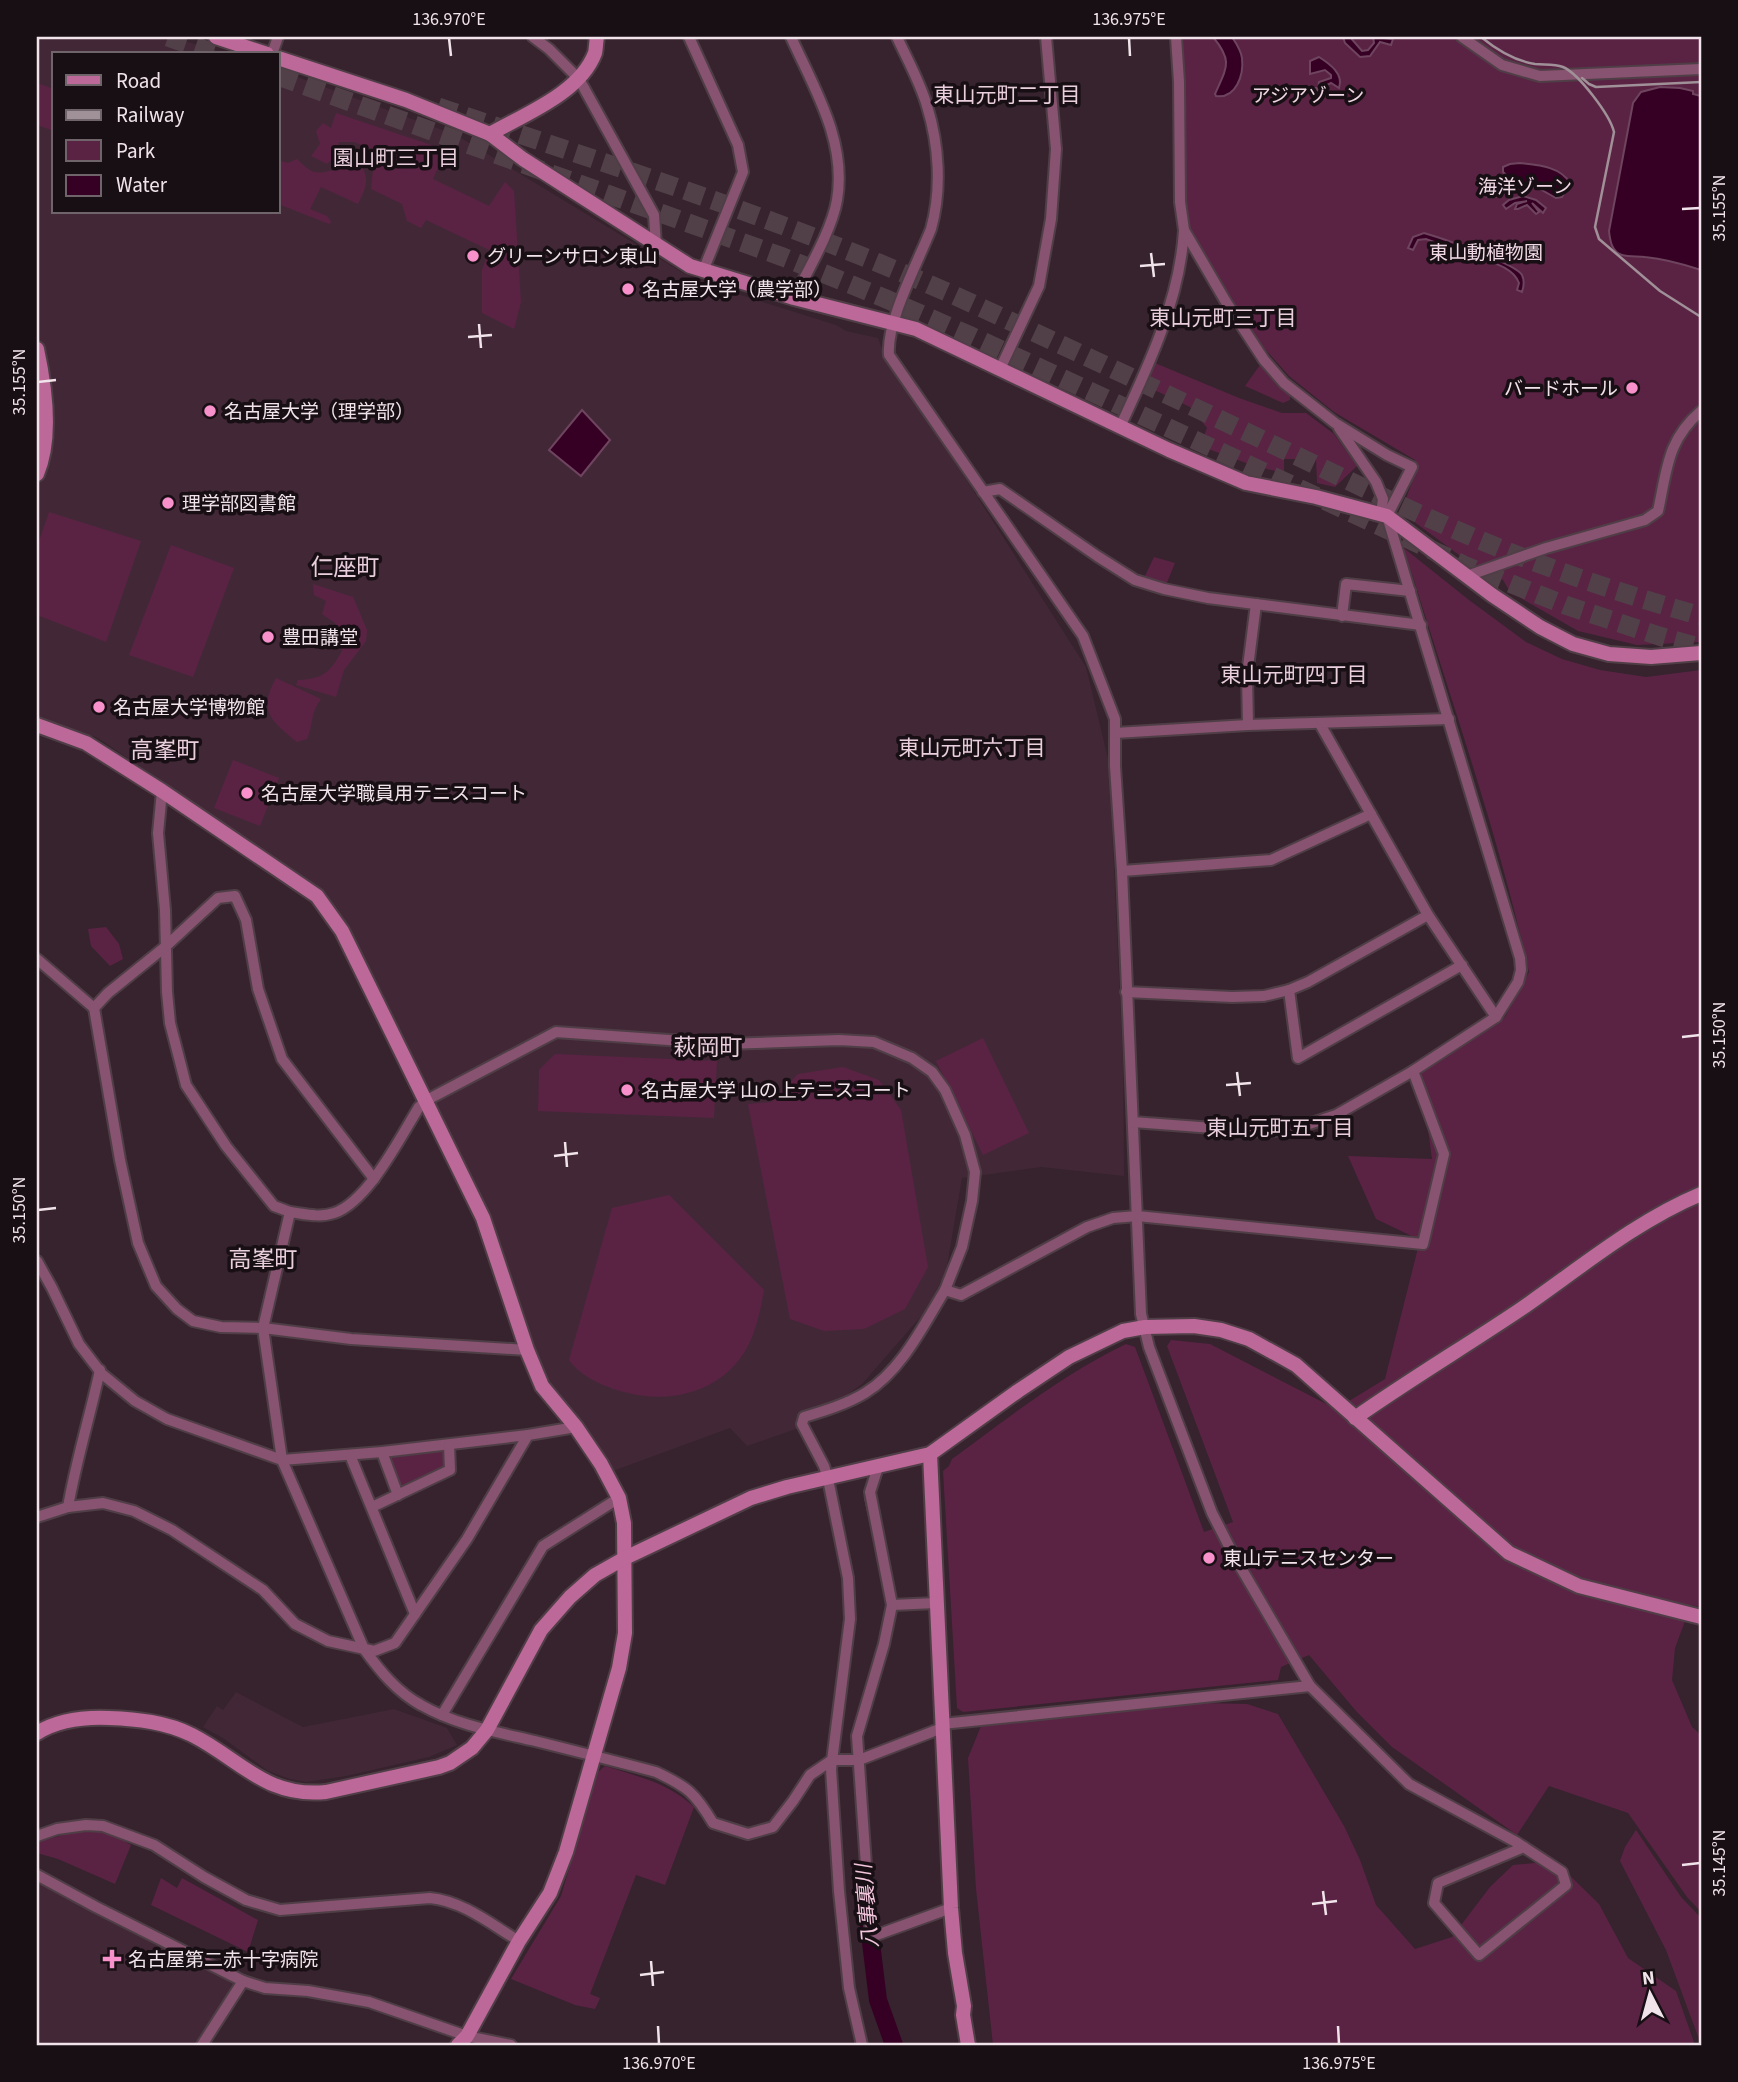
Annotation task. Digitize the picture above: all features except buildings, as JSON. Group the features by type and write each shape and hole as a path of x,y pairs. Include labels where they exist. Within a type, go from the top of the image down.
{"street":[{"path":"216,37 263,52"},
{"path":"533,37 579,79 654,215 656,245"},
{"path":"490,134 550,101 579,79 595,53 597,37"},
{"path":"689,37 738,145 743,172 703,271"},
{"path":"792,37 831,127 836,144 838,175 836,202 828,227 794,298"},
{"path":"897,37 927,104 935,137 938,174 936,213 932,229 893,323 888,342 889,355 1083,636 1115,719 1141,1314 1149,1347 1220,1531 1310,1686 1409,1784 1524,1847 1562,1872 1566,1885 1479,1955 1434,1903 1437,1883 1524,1847"},
{"path":"1000,369 1039,286 1051,219 1056,149 1046,37"},
{"path":"1120,427 1146,372 1182,256 1184,230 1180,202 1176,37"},
{"path":"1462,37 1502,65 1540,76 1701,69"},
{"path":"280,59 406,100 490,134 523,159 690,266 794,298 916,329 1169,450 1247,483 1384,515 1540,627 1573,644 1609,654 1651,657 1701,653"},
{"path":"1184,230 1226,302 1264,360 1284,383 1335,423 1412,467 1384,515"},
{"path":"37,349 42,372 46,431 37,474"},
{"path":"1467,576 1546,548 1645,520 1658,511 1674,444 1679,434 1701,411"},
{"path":"1133,1122 1266,1132 1300,1127 1336,1115 1413,1071 1496,1017 1518,982 1521,970 1421,625 1384,515 1383,499 1376,482 1335,423"},
{"path":"983,492 1000,489 1135,580 1164,589 1421,625"},
{"path":"1342,616 1346,584 1410,591"},
{"path":"1248,725 1247,675 1256,604"},
{"path":"1115,733 1248,725 1449,719"},
{"path":"1320,724 1428,915 1496,1017"},
{"path":"37,725 86,743 317,896 342,931 483,1218 527,1350 542,1386 576,1427 601,1464 619,1498 624,1524 625,1633 619,1668 594,1756 566,1852 550,1893 519,1941 463,2041"},
{"path":"162,791 158,832 170,1023 186,1085 226,1146 274,1206 290,1212 316,1216 349,1206 374,1179 419,1107 427,1100 556,1032 725,1044 839,1040 874,1042 912,1058 932,1072 945,1090 965,1135 975,1172 962,1247 945,1290 912,1344 888,1374 865,1393 804,1417 802,1424 828,1479 848,1578 850,1619 831,1769 849,1988 862,2045"},
{"path":"1122,871 1271,860 1371,814"},
{"path":"94,1008 218,898 234,896 246,920 258,989 282,1059 374,1179"},
{"path":"1126,992 1232,997 1264,996 1289,990 1428,915"},
{"path":"37,959 94,1008 138,1243 156,1286 177,1310 192,1321 221,1327 263,1328 351,1339 527,1350"},
{"path":"1289,990 1298,1058 1462,965"},
{"path":"945,1290 961,1295 1087,1227 1113,1218 1136,1216 1423,1244 1444,1154 1413,1071"},
{"path":"1355,1418 1637,1228 1701,1194"},
{"path":"290,1212 263,1328 282,1460 364,1649 379,1670 402,1692 442,1715 487,1730 656,1772 679,1783 698,1799 713,1823 748,1834 773,1827 810,1774 832,1760 859,1760 942,1726 1310,1686"},
{"path":"37,1261 79,1344 100,1370 135,1401 167,1419 282,1460 449,1445 576,1427"},
{"path":"37,1733 68,1720 94,1717 123,1718 171,1726 209,1745 274,1786 310,1794 450,1763 472,1748 487,1730 541,1630 570,1597 596,1575 625,1558 751,1498 786,1487 930,1454 1069,1357 1123,1331 1145,1327 1194,1326 1249,1339 1296,1365 1510,1553 1579,1586 1701,1617"},
{"path":"68,1507 75,1465 89,1421 100,1370"},
{"path":"37,1517 68,1507 103,1503 134,1511 172,1530 263,1590 295,1625 328,1641 374,1651 395,1643 467,1539 528,1435"},
{"path":"372,1507 450,1471 449,1445"},
{"path":"382,1452 398,1495"},
{"path":"930,1454 951,1908 968,2045"},
{"path":"351,1455 415,1614"},
{"path":"878,1466 870,1492 892,1605 884,1644 857,1736 871,1937 951,1908"},
{"path":"442,1715 543,1546 619,1498"},
{"path":"892,1605 936,1603"},
{"path":"37,1836 57,1829 86,1825 103,1826 154,1845 246,1900 280,1910 440,1899 453,1902 519,1941"},
{"path":"37,1875 96,1908 243,1981 265,1988 308,1991 369,2002 463,2041 511,2045"},
{"path":"202,2045 243,1981"},
{"path":"964,2006 975,2045"}],"shaded area":[{"path":"37,37 171,37 221,52 52,52 52,214 280,214 280,71 456,135 683,273 712,286 836,325 846,331 878,338 1086,667 1109,763 1123,1061 1124,1176 1041,1167 962,1178 946,1272 924,1313 862,1384 802,1427 747,1446 730,1428 613,1471 551,1386 537,1360 494,1230 430,1090 350,932 324,895 271,855 98,738 37,719"},
{"path":"236,1692 303,1727 394,1709 447,1728 457,1745 429,1757 346,1776 306,1782 290,1779 268,1771 223,1738 203,1727 217,1706 223,1710"},
{"name":"名古屋第二赤十字病院","path":"37,1882 234,1982 198,2045 37,2045"}],"green space":[{"name":"東山動植物園","path":"1183,37 1701,37 1701,642 1637,645 1578,631 1510,592 1503,580 1463,558 1401,512 1416,471 1415,460 1334,412 1289,376 1264,348 1212,274 1184,216"},
{"path":"37,83 52,88 52,130 37,125"},
{"path":"336,113 446,150 433,179 489,206 505,182 514,191 521,302 514,329 482,313 482,270 489,250 426,220 421,228 407,221 402,204 371,189 373,169 380,152 354,142 339,142 336,156 327,164 311,156 320,144 316,131 323,123 331,128"},
{"path":"297,159 307,168 320,173 362,167 366,181 358,204 321,187 310,209 327,216 331,222 329,224 280,205 280,161 288,163"},
{"path":"1155,363 1282,413 1306,413 1334,434 1357,466 1335,487 1317,483 1316,459 1284,459 1284,473 1254,466 1200,446 1207,428 1190,407 1146,386"},
{"path":"1260,365 1290,396 1290,400 1283,403 1245,386"},
{"path":"49,512 141,541 106,642 37,615 37,547"},
{"path":"171,545 234,568 193,677 129,655"},
{"path":"1400,545 1526,642 1562,659 1600,670 1646,677 1701,670 1701,1607 1691,1605 1675,1648 1672,1680 1692,1727 1701,1735 1701,1912 1687,1897 1628,1813 1549,1786 1517,1835 1392,1747 1356,1711 1309,1655 1281,1667 1278,1680 963,1712 957,1708 943,1471 952,1459 1058,1383 1126,1344 1135,1347 1204,1532 1233,1522 1167,1346 1171,1340 1210,1344 1336,1409 1385,1379 1420,1240 1376,1219 1348,1156 1432,1159 1420,1070 1505,1017 1529,972 1504,871 1475,772 1412,574"},
{"path":"1154,557 1175,563 1166,585 1144,578"},
{"path":"313,584 353,597 367,630 366,641 344,670 336,697 296,685 298,680 325,673 342,651 333,634 335,623 322,614 326,601 314,595"},
{"path":"276,678 321,699 315,709 307,739 297,742 280,728 270,715 268,699"},
{"name":"名古屋大学職員用テニスコート","path":"233,760 279,778 260,826 214,808"},
{"path":"106,927 119,944 123,959 110,966 91,946 88,929"},
{"path":"983,1038 1029,1133 983,1155 936,1061"},
{"name":"名古屋大学 山の上テニスコート","path":"555,1054 717,1061 714,1118 538,1111 539,1070"},
{"path":"843,1067 879,1080 901,1110 928,1267 905,1309 864,1329 824,1331 790,1319 748,1104 771,1102 798,1074"},
{"path":"669,1195 764,1290 752,1337 743,1355 730,1370 699,1389 663,1397 643,1396 601,1384 580,1371 569,1360 612,1208"},
{"path":"442,1450 445,1453 446,1466 400,1491 391,1458 394,1455"},
{"path":"1203,1703 1247,1704 1278,1714 1344,1826 1376,1905 1415,1949 1452,1937 1490,1887 1513,1865 1555,1861 1599,1904 1628,1958 1676,1991 1695,2045 993,2045 976,1889 968,1758 981,1726"},
{"path":"605,1766 663,1786 694,1807 665,1885 636,1875 590,1994 600,1998 595,2009 575,2005 511,1979 561,1896 598,1772"},
{"path":"93,1830 114,1835 131,1845 115,1884 58,1859 37,1853 37,1844 41,1841 78,1831"},
{"path":"1636,1830 1681,1897 1701,1918 1701,2040 1666,1950 1620,1861"},
{"path":"161,1878 177,1888 182,1878 258,1920 248,1952 151,1905"}],"water":[{"path":"1213,37 1232,37 1242,58 1242,72 1234,90 1223,96 1215,94 1225,70 1226,58"},
{"path":"1343,37 1350,37 1362,51 1368,50 1374,43 1373,37 1393,39 1391,45 1380,42 1370,56 1360,57 1345,43"},
{"path":"1319,57 1338,74 1339,88 1331,83 1325,86 1323,92 1312,88 1318,88 1319,82 1331,78 1325,70 1310,74 1310,61"},
{"path":"1660,87 1680,88 1701,96 1701,270 1660,259 1619,254 1610,239 1609,231 1633,103 1641,92"},
{"path":"1520,163 1548,167 1566,177 1570,183 1562,197 1556,198 1538,188 1519,186 1503,172 1503,167"},
{"path":"1493,179 1505,179 1509,186 1501,195 1491,198 1481,195 1480,186 1481,193 1485,193 1486,186"},
{"path":"1523,196 1536,200 1546,208 1543,213 1532,203 1539,212 1536,214 1527,205 1515,209 1517,204 1527,201 1515,203 1506,209 1503,205"},
{"path":"1424,233 1477,251 1516,270 1524,279 1522,292 1517,290 1519,283 1512,272 1493,263 1473,256 1469,261 1465,260 1464,253 1426,239 1418,240 1413,250 1408,248 1413,237"},
{"path":"582,410 610,440 581,476 549,450"}],"waterway":[{"name":"八事裏川","path":"866,1492 871,1524"},
{"name":"八事裏川","path":"868,1918 878,2000 894,2045"}],"tunnel":[{"path":"168,37 211,52"},
{"path":"280,77 783,257 971,336 1466,566 1565,605 1701,648"},
{"path":"438,107 714,200 918,279 1450,528 1559,571 1701,616"}],"railway":[{"path":"1481,37 1513,58 1563,67 1593,96 1614,132 1595,227 1599,239 1660,291 1701,317"},
{"path":"1582,78 1596,87 1701,82"}],"place":[{"name":"グリーンサロン東山","path":"473,256"},
{"name":"名古屋大学（農学部）","path":"628,289"},
{"name":"バードホール","path":"1632,388"},
{"name":"名古屋大学（理学部）","path":"210,411"},
{"name":"理学部図書館","path":"168,503"},
{"name":"豊田講堂","path":"268,637"},
{"name":"名古屋大学博物館","path":"99,707"},
{"name":"名古屋大学職員用テニスコート","path":"247,793"},
{"name":"名古屋大学 山の上テニスコート","path":"627,1090"},
{"name":"東山テニスセンター","path":"1209,1558"},
{"name":"名古屋第二赤十字病院","path":"112,1959"}],"district":[{"name":"東山元町二丁目","path":"1007,95"},
{"name":"園山町三丁目","path":"396,158"},
{"name":"東山元町三丁目","path":"1223,318"},
{"name":"仁座町","path":"345,567"},
{"name":"東山元町四丁目","path":"1294,675"},
{"name":"東山元町六丁目","path":"972,748"},
{"name":"高峯町","path":"165,750"},
{"name":"萩岡町","path":"708,1047"},
{"name":"東山元町五丁目","path":"1280,1128"},
{"name":"高峯町","path":"263,1259"}],"park label":[{"name":"アジアゾーン","path":"1308,95"},
{"name":"海洋ゾーン","path":"1525,186"}]}
